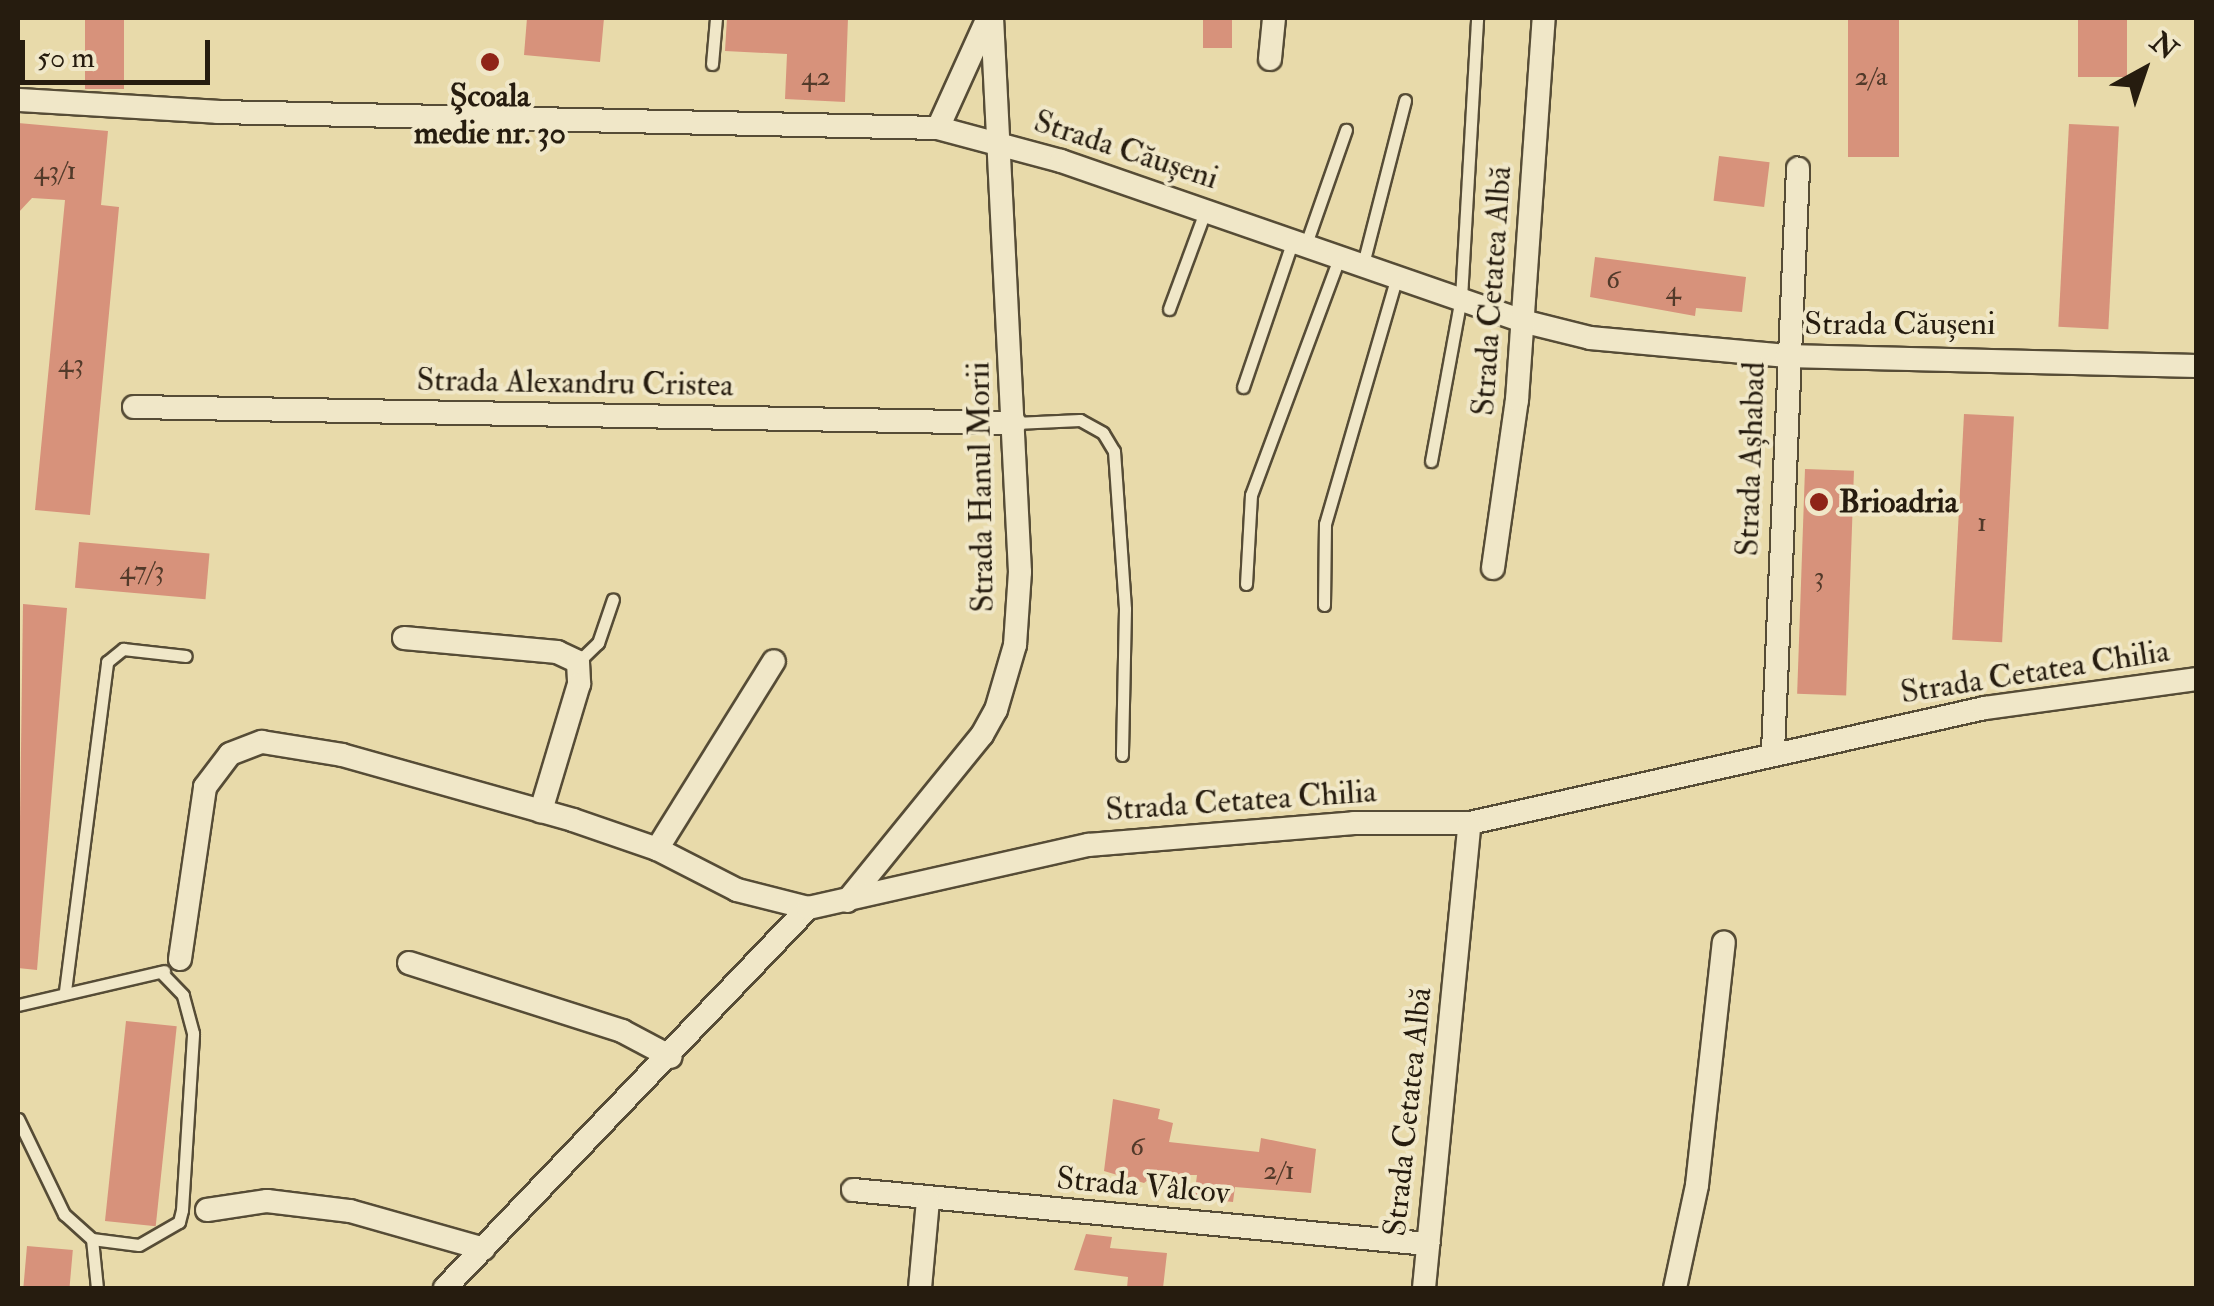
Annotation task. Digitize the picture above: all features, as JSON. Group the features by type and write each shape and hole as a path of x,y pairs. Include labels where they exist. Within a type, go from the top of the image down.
{"street":[{"path":"938,128 990,18"},
{"name":"Strada Hanul Morii","path":"847,901 982,735 1006,684 1020,572 1015,423 990,18"},
{"path":"1270,58 1274,18"},
{"name":"Strada Cetatea Albă","path":"1493,568 1511,470 1544,18"},
{"name":"Strada Căușeni","path":"18,100 218,112 938,128 998,142 1522,321 1590,338 1787,356 2055,358 2196,366"},
{"name":"Strada Așhabad","path":"1773,751 1798,170"},
{"name":"Strada Alexandru Cristea","path":"134,407 1015,423"},
{"path":"404,638 557,652 578,662 580,684 541,812"},
{"path":"657,849 774,661"},
{"name":"Strada Cetatea Chilia","path":"808,908 1088,845 1354,823 1470,822 1773,751 2064,694 2196,679"},
{"path":"170,966 205,787 218,765 242,746 296,745 342,755 657,849 738,890 808,908 671,1057 446,1288"},
{"name":"Strada Cetatea Albă","path":"1424,1288 1470,822"},
{"path":"1676,1288 1697,1185 1724,942"},
{"path":"409,963 622,1031 671,1057"},
{"name":"Strada Vâlcov","path":"852,1190 1428,1244"},
{"path":"920,1288 928,1200"},
{"path":"207,1210 267,1202 350,1211 484,1249"}],"lane":[{"path":"712,64 716,18"},
{"path":"1431,460 1461,298 1477,18"},
{"path":"1363,264 1405,100"},
{"path":"1243,387 1346,130"},
{"path":"1169,309 1206,210"},
{"path":"1246,584 1251,495 1340,256"},
{"path":"1324,605 1325,524 1397,276"},
{"path":"1015,423 1080,420 1103,432 1114,451 1125,608 1122,755"},
{"path":"578,662 598,643 613,599"},
{"path":"65,991 107,662 123,649 186,656"},
{"path":"18,1005 170,966 193,1033 179,1222 139,1245 92,1239 64,1214 18,1119"},
{"path":"92,1239 97,1288"}],"building":[{"path":"85,18 124,18 124,89 85,89"},
{"path":"527,18 604,18 600,62 524,55"},
{"path":"727,18 848,18 845,102 785,99 787,54 725,51"},
{"path":"1203,18 1232,18 1232,48 1203,48"},
{"path":"1848,18 1899,18 1899,157 1848,157"},
{"path":"2078,18 2127,18 2127,77 2078,77"},
{"path":"18,123 108,131 101,205 119,207 90,515 35,510 65,200 32,198 18,213"},
{"path":"2069,124 2119,127 2108,329 2058,327"},
{"path":"1719,156 1770,162 1764,207 1714,201"},
{"path":"1595,257 1746,277 1742,312 1696,308 1695,316 1590,297"},
{"path":"1964,414 2014,417 2002,642 1952,640"},
{"path":"1805,469 1854,471 1846,696 1797,694"},
{"path":"79,542 210,553 205,599 75,588"},
{"path":"23,604 67,608 37,970 18,968"},
{"path":"126,1021 177,1026 156,1226 105,1221"},
{"path":"1113,1099 1160,1109 1158,1119 1173,1123 1169,1142 1259,1152 1261,1138 1316,1149 1311,1193 1235,1187 1233,1202 1194,1198 1197,1175 1154,1175 1144,1183 1104,1171"},
{"path":"1086,1234 1112,1237 1110,1248 1167,1253 1163,1288 1127,1288 1128,1277 1074,1270"},
{"path":"27,1246 73,1250 70,1288 23,1288"}],"place":[{"name":"Şcoala medie nr. 30","path":"490,62"},
{"name":"Brioadria","path":"1819,502"}]}
